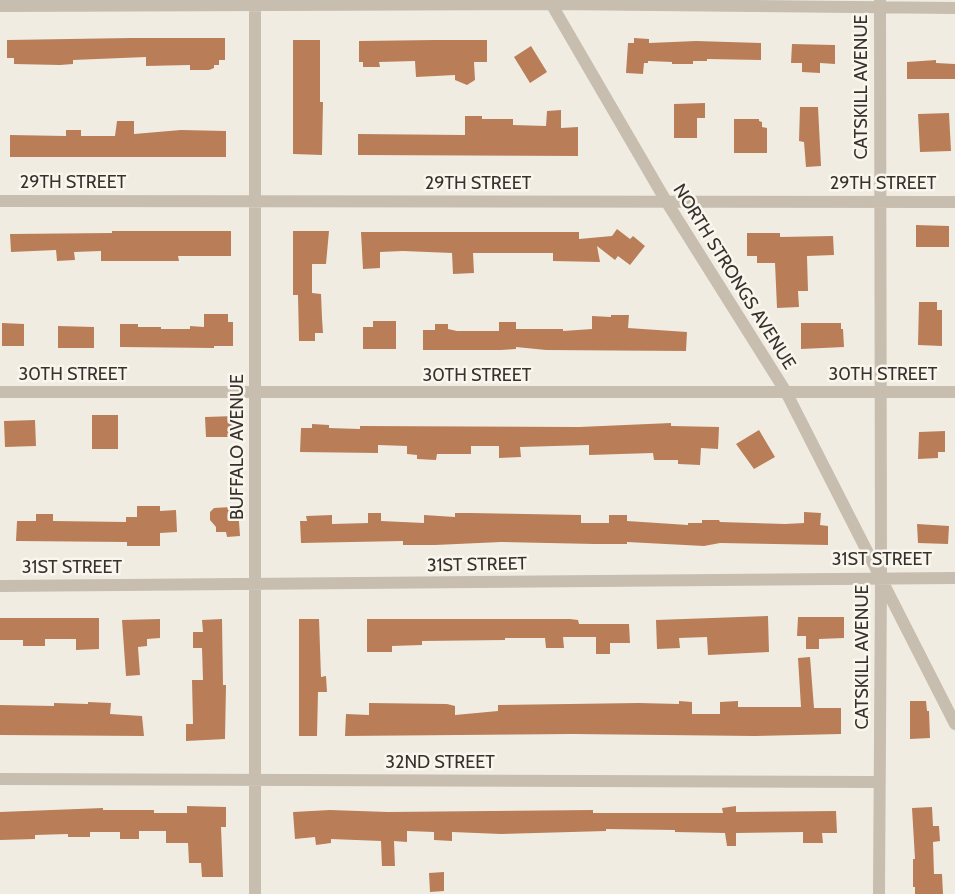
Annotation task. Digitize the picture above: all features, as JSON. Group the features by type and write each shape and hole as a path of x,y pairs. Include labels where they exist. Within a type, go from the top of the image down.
{"street":[{"path":"0,6 551,2 880,4 955,8"},
{"name":"NORTH STRONGS AVENUE","path":"551,2 666,201 786,392 955,724"},
{"name":"BUFFALO AVENUE","path":"255,3 255,894"},
{"name":"CATSKILL AVENUE","path":"879,894 881,577 879,392 880,4"},
{"name":"29TH STREET","path":"0,201 955,202"},
{"name":"30TH STREET","path":"0,392 256,394 955,392"},
{"name":"31ST STREET","path":"0,586 255,585 881,577 955,578"},
{"name":"32ND STREET","path":"0,779 879,782"}],"building":[{"path":"225,38 225,60 219,60 219,65 214,65 214,68 209,70 190,70 190,65 146,66 146,57 73,60 73,64 60,65 14,64 14,58 7,58 7,40"},
{"path":"634,38 649,39 649,43 696,41 761,43 761,60 707,59 707,61 693,61 693,64 648,61 648,63 644,63 643,74 626,73 628,43 634,43"},
{"path":"293,40 320,40 320,102 323,102 322,155 293,154"},
{"path":"487,40 487,62 474,62 475,80 467,85 455,80 455,75 416,77 415,61 379,62 380,67 363,67 363,62 359,62 359,41"},
{"path":"792,44 835,45 835,64 820,63 820,73 802,72 802,63 791,63"},
{"path":"531,46 547,72 530,83 514,57"},
{"path":"936,60 936,63 955,64 955,79 907,79 907,62"},
{"path":"705,103 705,118 697,118 697,138 674,138 674,104"},
{"path":"800,107 818,107 821,166 806,167 804,142 799,141"},
{"path":"561,110 561,128 578,127 578,156 358,155 358,134 465,135 465,116 482,116 482,119 513,119 513,125 546,126 547,111"},
{"path":"949,113 951,151 920,152 918,114"},
{"path":"734,119 759,119 762,122 762,127 767,128 767,153 734,153"},
{"path":"117,121 134,121 134,134 181,130 226,131 226,157 10,157 10,135 66,136 66,130 81,130 81,136 115,136"},
{"path":"916,225 949,226 949,247 916,247"},
{"path":"617,229 630,239 633,236 645,246 630,265 618,256 615,260 597,246 600,262 553,261 553,253 473,253 474,273 453,274 452,253 403,251 380,252 380,268 363,269 361,232 579,232 579,239 612,236"},
{"path":"112,231 231,231 231,256 178,256 179,261 101,261 101,251 74,252 75,260 57,261 56,250 11,252 10,234 112,233"},
{"path":"293,231 329,231 326,264 312,264 312,293 321,294 323,333 315,333 315,341 299,341 298,295 293,295"},
{"path":"747,233 780,233 780,237 833,236 834,255 807,256 808,291 798,291 799,307 777,308 775,263 757,263 757,256 747,256"},
{"path":"919,302 937,302 937,310 942,310 942,346 918,345"},
{"path":"204,314 228,314 228,322 233,322 233,346 214,346 214,348 120,347 120,324 138,324 138,327 161,327 161,329 190,329 190,326 204,327"},
{"path":"611,315 629,315 628,328 687,332 686,351 546,350 516,347 516,349 501,350 423,350 423,330 435,330 435,324 448,324 448,329 457,331 499,331 499,322 516,322 516,329 563,329 563,331 592,329 592,316 611,317"},
{"path":"373,321 396,321 396,349 363,349 363,327 373,327"},
{"path":"2,323 24,324 24,346 2,346"},
{"path":"801,323 841,323 844,347 801,349"},
{"path":"58,326 94,327 94,348 58,348"},
{"path":"92,415 118,415 118,449 92,449"},
{"path":"236,416 237,437 206,437 205,417"},
{"path":"35,420 36,446 5,447 4,421"},
{"path":"671,423 671,426 719,427 718,449 701,448 700,465 678,464 678,460 654,460 653,453 589,455 589,445 520,447 521,457 499,458 499,446 471,446 471,454 437,454 436,460 417,459 417,455 407,454 407,446 378,445 378,453 300,452 301,428 312,428 312,424 329,425 329,428 360,429 360,426 579,427"},
{"path":"759,430 775,457 754,469 736,444"},
{"path":"945,431 945,452 938,452 938,458 918,459 919,432"},
{"path":"137,506 160,506 160,511 176,510 177,532 160,533 160,546 127,546 127,542 16,541 17,521 36,521 36,514 53,514 53,521 126,522 126,517 137,517"},
{"path":"238,507 240,536 227,537 226,532 216,532 216,527 210,520 210,512 214,508"},
{"path":"804,512 821,513 820,525 828,526 828,545 720,543 704,546 627,542 627,544 595,544 501,542 403,545 403,541 301,543 300,521 307,521 306,516 332,515 332,524 368,523 368,513 381,513 381,521 424,523 424,515 455,517 455,513 470,513 581,515 581,523 609,523 609,515 627,515 627,521 688,525 688,523 702,523 702,520 785,524 804,523"},
{"path":"917,524 949,526 948,544 918,543"},
{"path":"768,616 769,652 708,655 707,637 679,638 680,648 657,649 656,620"},
{"path":"798,617 844,617 844,638 819,639 819,649 806,649 806,636 797,636"},
{"path":"0,618 99,618 99,649 76,650 76,639 45,639 45,646 23,646 23,640 0,640"},
{"path":"160,619 160,638 147,639 147,646 138,647 140,675 126,676 122,620"},
{"path":"222,619 223,685 226,685 225,739 186,741 186,724 193,724 192,680 203,680 202,648 193,648 193,632 203,632 202,620"},
{"path":"299,619 319,619 321,677 326,676 327,692 318,692 317,736 299,736"},
{"path":"367,619 570,619 578,620 579,624 629,624 630,643 610,643 610,654 596,654 596,637 563,637 564,648 546,648 545,638 505,638 505,640 422,641 422,645 392,646 392,652 367,652"},
{"path":"810,657 814,708 841,708 841,734 755,736 572,734 345,736 346,714 369,715 369,703 447,704 455,706 455,715 498,711 498,705 679,704 679,701 692,702 692,714 720,714 720,702 738,701 738,707 801,707 798,658"},
{"path":"910,701 926,701 927,711 929,711 930,738 910,739"},
{"path":"88,702 111,703 110,714 142,716 144,736 0,735 0,705 54,706 54,703 88,704"},
{"path":"187,806 226,807 226,827 221,827 223,877 202,877 201,863 189,863 188,843 166,843 166,831 139,831 139,839 120,839 120,832 90,832 90,837 68,837 68,834 35,835 35,839 0,840 0,812 103,808 103,810 154,810 154,813 187,813"},
{"path":"736,806 736,812 836,811 837,833 822,833 823,843 803,843 803,832 736,833 736,846 727,846 725,833 675,832 675,830 606,829 606,831 501,834 452,832 452,841 434,840 434,832 407,831 407,842 394,841 395,866 382,866 381,841 331,839 331,843 316,845 315,837 295,839 293,812 330,810 388,812 593,810 593,813 723,813 722,808"},
{"path":"932,807 933,826 939,826 940,841 933,842 934,874 942,874 943,894 915,894 915,887 913,887 913,859 915,859 912,808"},
{"path":"444,872 444,891 430,892 429,873"}]}
